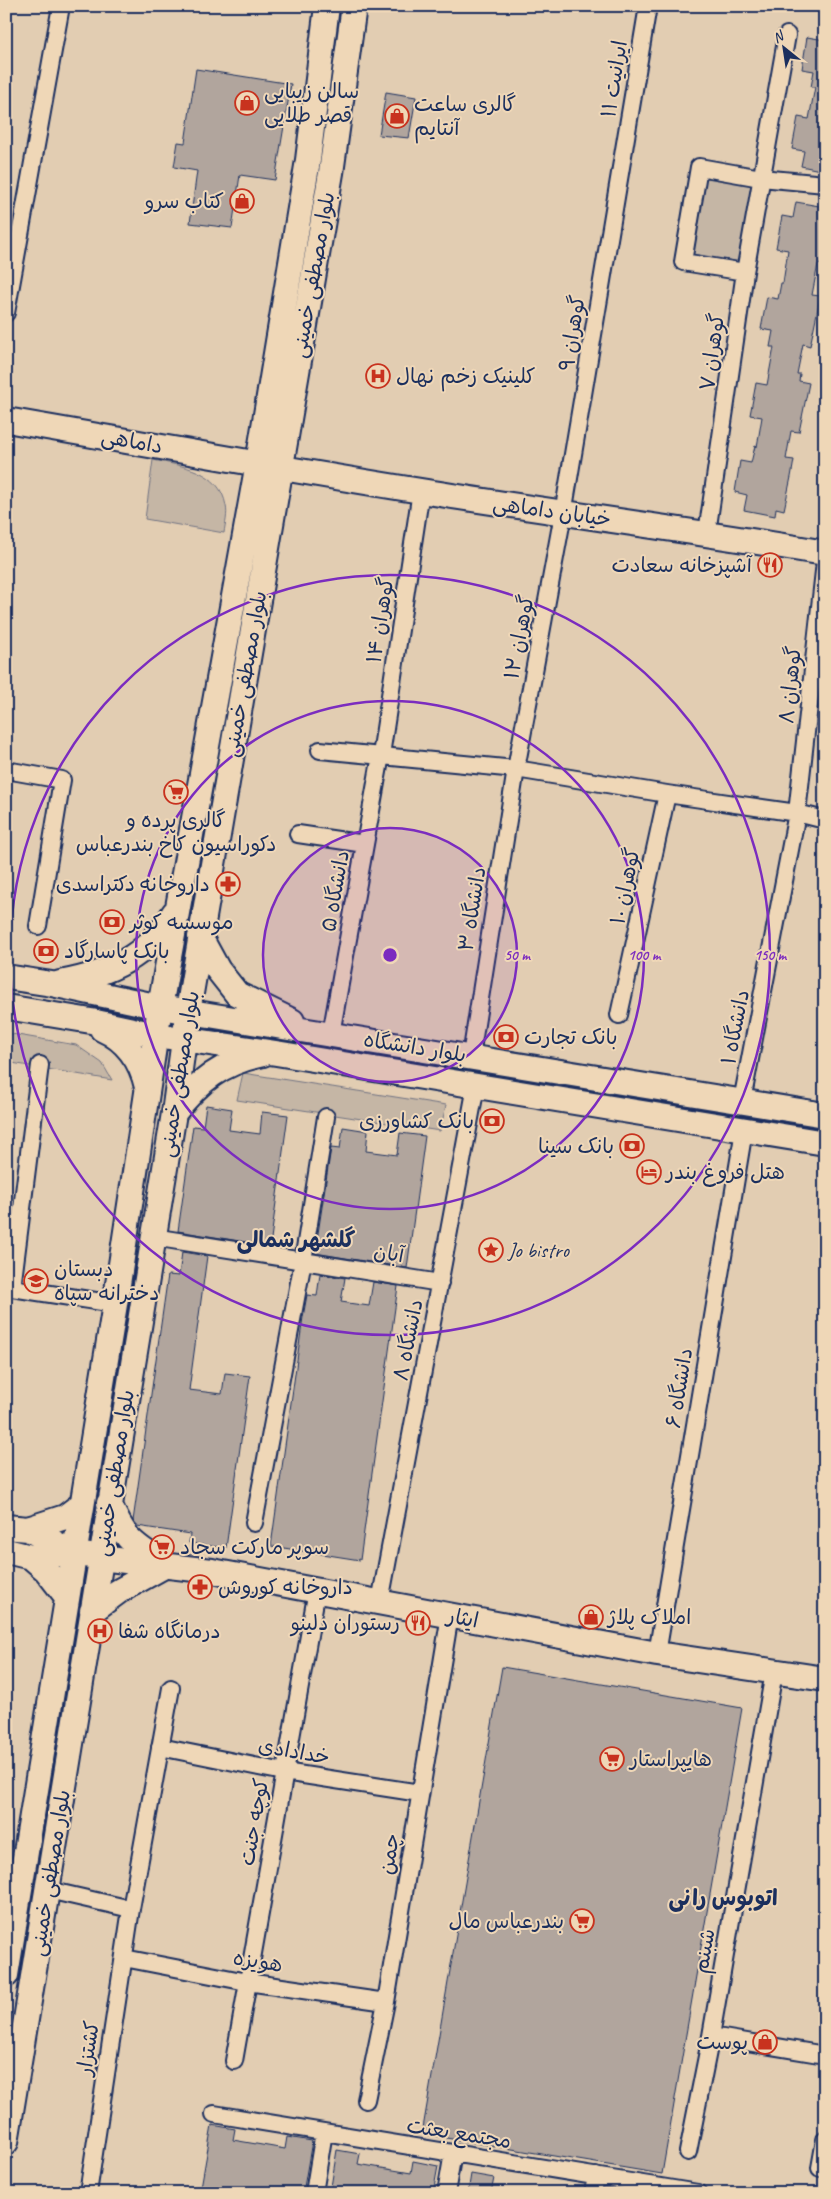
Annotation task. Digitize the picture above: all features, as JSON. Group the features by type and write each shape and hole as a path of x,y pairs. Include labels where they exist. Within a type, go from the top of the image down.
{"main road":[{"name":"بلوار مصطفی خمینی","path":"6,2142 174,1113 269,466 327,6"},
{"name":"بلوار مصطفی خمینی","path":"6,1975 115,1304 160,1007 178,905 331,173 354,6"},
{"name":"داماهی","path":"6,420 269,466"},
{"name":"خیابان داماهی","path":"269,466 563,514 707,533 825,553"},
{"path":"52,984 82,979 132,957 149,945 164,929 178,905"},
{"path":"200,937 218,970 237,994 322,1032"},
{"name":"بلوار دانشگاه","path":"6,977 52,984 160,1007 825,1115"},
{"name":"بلوار دانشگاه","path":"6,1007 156,1035 272,1052 825,1143"},
{"path":"70,1018 104,1030 124,1043 137,1059 148,1094"},
{"path":"174,1113 192,1090 218,1069 243,1058 272,1052"},
{"path":"109,1502 120,1528 134,1546 166,1566"},
{"path":"17,1528 65,1517 82,1504"},
{"path":"17,1528 74,1553"},
{"path":"6,1551 31,1557 74,1553"},
{"name":"ایثار","path":"74,1553 100,1558 212,1571 657,1654 825,1679"},
{"path":"31,1557 46,1570 67,1597"},
{"path":"92,1611 119,1590 166,1566"},
{"path":"6,1881 16,1868 28,1842"}],"street":[{"path":"6,313 61,6"},
{"name":"ایرانیت ۱۱","path":"622,159 648,6"},
{"name":"گوهران ۷","path":"707,533 745,272 787,35"},
{"name":"گوهران ۹","path":"563,514 622,159"},
{"path":"745,272 683,262 698,167 761,178 825,184"},
{"name":"گوهران ۱۴","path":"381,755 421,491"},
{"name":"گوهران ۱۲","path":"516,769 563,514"},
{"name":"گوهران ۸","path":"797,813 825,562"},
{"path":"320,750 516,769 797,813 825,820"},
{"name":"دانشگاه ۵","path":"322,1032 365,844 381,755"},
{"name":"دانشگاه ۳","path":"471,1056 516,769"},
{"path":"6,770 62,780 38,926"},
{"name":"گوهران ۱۰","path":"619,1015 667,794"},
{"name":"دانشگاه ۱","path":"742,1101 797,813"},
{"path":"298,834 365,844"},
{"path":"40,1065 12,1288 115,1304"},
{"name":"دانشگاه ۸","path":"380,1602 476,1086"},
{"path":"254,1523 303,1261 326,1117"},
{"name":"دانشگاه ۶","path":"657,1654 744,1130"},
{"name":"آبان","path":"153,1237 440,1283"},
{"name":"کوچه جنت","path":"234,2061 317,1590"},
{"name":"چمن","path":"366,2100 386,2002 450,1615"},
{"name":"شبنم","path":"688,2152 711,2036 774,1672"},
{"name":"کشتزار","path":"88,2193 131,1909 171,1688"},
{"name":"خدادادی","path":"160,1747 284,1772 420,1793"},
{"path":"48,1890 131,1909"},
{"name":"هویزه","path":"124,1958 247,1982 386,2002"},
{"path":"711,2036 825,2055"},
{"name":"مجتمع بعثت","path":"214,2114 698,2193"},
{"path":"314,2193 324,2132"},
{"path":"820,2168 825,2140"},
{"path":"446,2193 453,2153"},
{"path":"593,2193 596,2176"}],"shaded area":[{"path":"704,175 754,183 740,265 690,257"},
{"path":"153,460 198,472 216,484 227,509 224,533 145,519"},
{"path":"6,1033 76,1045 102,1063 112,1080 6,1062"},
{"path":"243,1073 446,1105 440,1131 237,1100"}],"building":[{"path":"807,37 825,40 825,171 801,166 804,151 792,149 798,117 809,119 815,87 811,87 814,71 802,69"},
{"path":"196,69 291,84 275,180 240,175 232,228 190,223 197,171 174,167 178,142 185,143"},
{"name":"گالری ساعت آنتایم","path":"386,92 416,97 409,138 379,135"},
{"path":"796,202 825,207 825,265 818,264 812,295 820,296 817,313 810,346 803,344 797,374 800,374 799,381 809,383 799,432 791,431 786,459 794,460 791,477 784,510 776,508 775,516 744,510 747,495 735,492 740,461 751,463 755,446 757,447 762,417 750,415 756,383 767,385 774,347 770,347 773,331 761,329 767,297 778,299 781,283 783,283 788,250 776,248 782,216 793,218"},
{"path":"206,1105 232,1109 229,1130 260,1134 262,1112 288,1115 270,1246 178,1231 193,1126 203,1127"},
{"path":"343,1127 368,1131 366,1151 397,1155 400,1133 425,1136 407,1268 315,1253 331,1148 340,1149"},
{"path":"182,1252 207,1256 189,1390 222,1394 225,1373 250,1376 226,1548 189,1543 190,1534 137,1526 133,1521 168,1275 179,1276"},
{"path":"320,1274 345,1278 341,1302 369,1306 373,1282 398,1286 360,1560 271,1546 303,1317 307,1295 317,1296"},
{"name":"بندرعباس مال","path":"502,1667 742,1708 662,2174 422,2134"},
{"path":"212,2125 235,2129 233,2140 285,2149 287,2137 312,2141 303,2193 200,2193"},
{"path":"337,2150 360,2154 358,2164 411,2173 413,2161 438,2166 433,2193 330,2193"},
{"path":"471,2174 494,2178 491,2193 468,2193"}],"place":[{"name":"سالن زیبایی قصر طلایی","path":"247,103"},
{"name":"گالری ساعت آنتایم","path":"397,116"},
{"name":"کتاب سرو","path":"242,201"},
{"name":"کلینیک زخم نهال","path":"378,376"},
{"name":"آشپزخانه سعادت","path":"770,565"},
{"name":"گالری پرده و دکوراسیون کاخ بندرعباس","path":"176,792"},
{"name":"داروخانه دکتراسدی","path":"228,884"},
{"name":"موسسه کوثر","path":"112,922"},
{"name":"بانک پاسارگاد","path":"46,951"},
{"name":"بانک تجارت","path":"506,1037"},
{"name":"بانک کشاورزی","path":"492,1121"},
{"name":"بانک سینا","path":"632,1146"},
{"name":"هتل فروغ بندر","path":"649,1172"},
{"name":"Jo bistro","path":"491,1250"},
{"name":"دبستان دخترانه سپاه","path":"36,1281"},
{"name":"سوپر مارکت سجاد","path":"162,1547"},
{"name":"داروخانه کوروش","path":"200,1587"},
{"name":"املاک پلاژ","path":"591,1617"},
{"name":"رستوران دلینو","path":"418,1623"},
{"name":"درمانگاه شفا","path":"100,1631"},
{"name":"هایپراستار","path":"612,1759"},
{"name":"بندرعباس مال","path":"582,1921"},
{"name":"پوست","path":"765,2042"}],"district":[{"name":"گلشهر شمالی","path":"296,1240"},
{"name":"اتوبوس رانی","path":"723,1898"}]}
